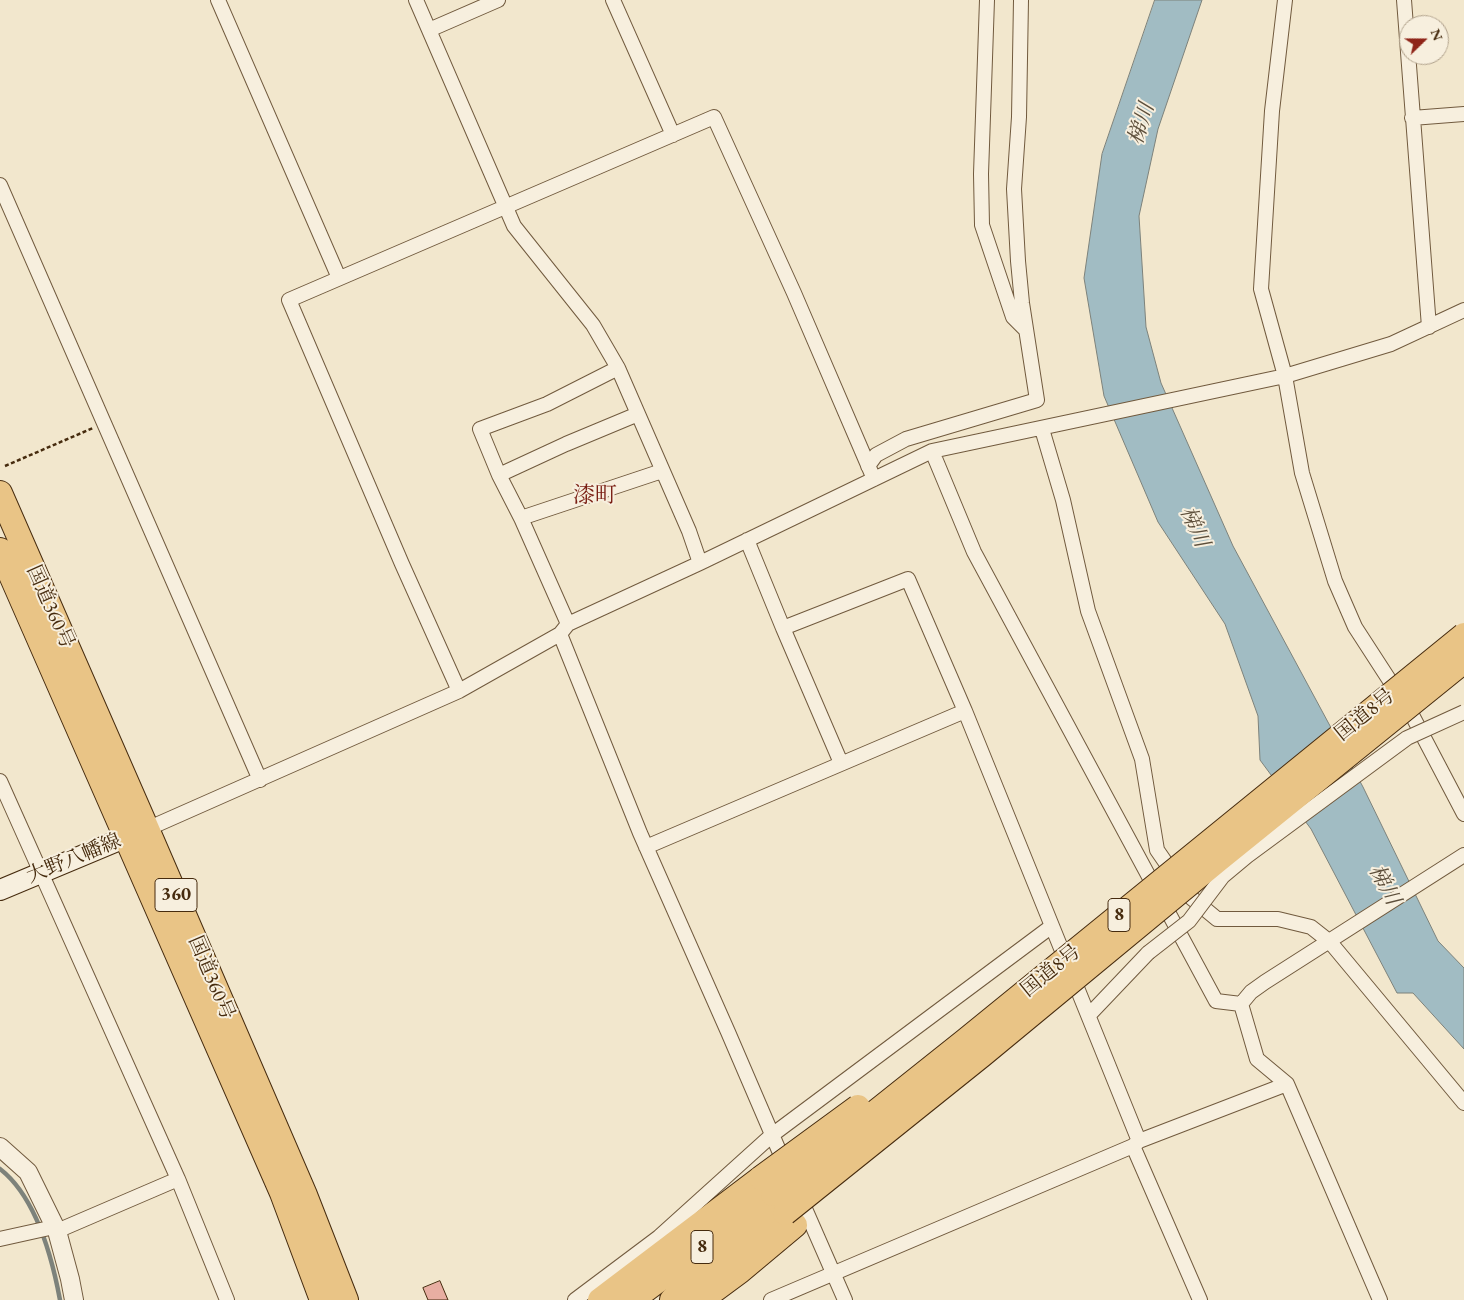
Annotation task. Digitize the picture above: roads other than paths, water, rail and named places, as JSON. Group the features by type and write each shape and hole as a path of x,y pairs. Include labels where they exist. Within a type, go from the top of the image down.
{"highway":[{"name":"国道360号","path":"0,493 282,1193 322,1300"},
{"name":"国道360号","path":"0,550 137,833 305,1195 346,1300"},
{"path":"1359,733 1464,617"},
{"name":"国道8号","path":"672,1300 778,1203 974,1048 1218,860 1359,733 1464,634"},
{"name":"国道8号","path":"1359,733 1464,661"},
{"path":"1359,733 1421,716 1464,682"},
{"path":"701,1300 740,1271 778,1203 923,1059 974,1048"},
{"path":"600,1300 778,1203"},
{"name":"国道8号","path":"632,1300 778,1203"}],"main road":[{"name":"大野八幡線","path":"0,890 137,833"}],"street":[{"path":"218,0 338,278"},
{"path":"416,0 514,226 593,326 618,368 690,531 700,563"},
{"path":"429,30 498,0"},
{"path":"613,0 673,135"},
{"path":"987,0 981,174 982,225 1013,317 1025,328"},
{"path":"868,466 876,455 906,439 1037,400 1025,328 1018,260 1014,190 1019,117 1020,0"},
{"path":"1284,0 1272,111 1261,289 1280,378 1302,473 1335,580 1355,628 1412,715 1464,814"},
{"path":"1404,0 1429,327"},
{"path":"1412,118 1464,114"},
{"path":"459,692 289,300 714,117 794,293 874,480"},
{"path":"0,185 260,780"},
{"path":"137,833 459,692 564,629 932,451 1280,378 1391,344 1464,310"},
{"path":"618,368 546,404 480,429 499,475 521,518 646,846 845,1300"},
{"path":"499,475 638,414"},
{"path":"1048,427 1088,611 1142,759 1157,850 1188,895 1217,920 1278,919 1311,927 1332,940 1464,1103"},
{"path":"932,451 974,552 1216,1001 1241,1004"},
{"path":"521,518 662,471"},
{"path":"747,540 841,763"},
{"path":"783,628 908,579 965,711 1089,1015 1136,1143 1200,1300"},
{"path":"646,846 965,711"},
{"path":"1089,1015 1148,953 1189,921 1223,876 1247,856 1407,738 1464,712"},
{"path":"0,781 178,1179 227,1300"},
{"path":"1241,1004 1251,992 1265,982 1464,855"},
{"path":"575,1300 659,1237 772,1135 1052,926"},
{"path":"1241,1004 1257,1059 1287,1084 1380,1300"},
{"path":"771,1300 1136,1143 1287,1084"},
{"path":"0,1146 28,1172 49,1230 70,1279 74,1300"},
{"path":"0,1239 49,1230 178,1179"}],"water":[{"name":"梯川","path":"1155,0 1202,0 1158,129 1139,216 1146,327 1161,383 1233,546 1363,787 1438,941 1464,968 1464,1049 1413,993 1397,993 1311,829 1260,760 1258,716 1225,624 1158,522 1104,396 1084,278 1102,154"}],"waterway":[{"path":"0,1169 13,1181 33,1211 47,1247 60,1300"}],"district":[{"name":"漆町","path":"595,496"}]}
